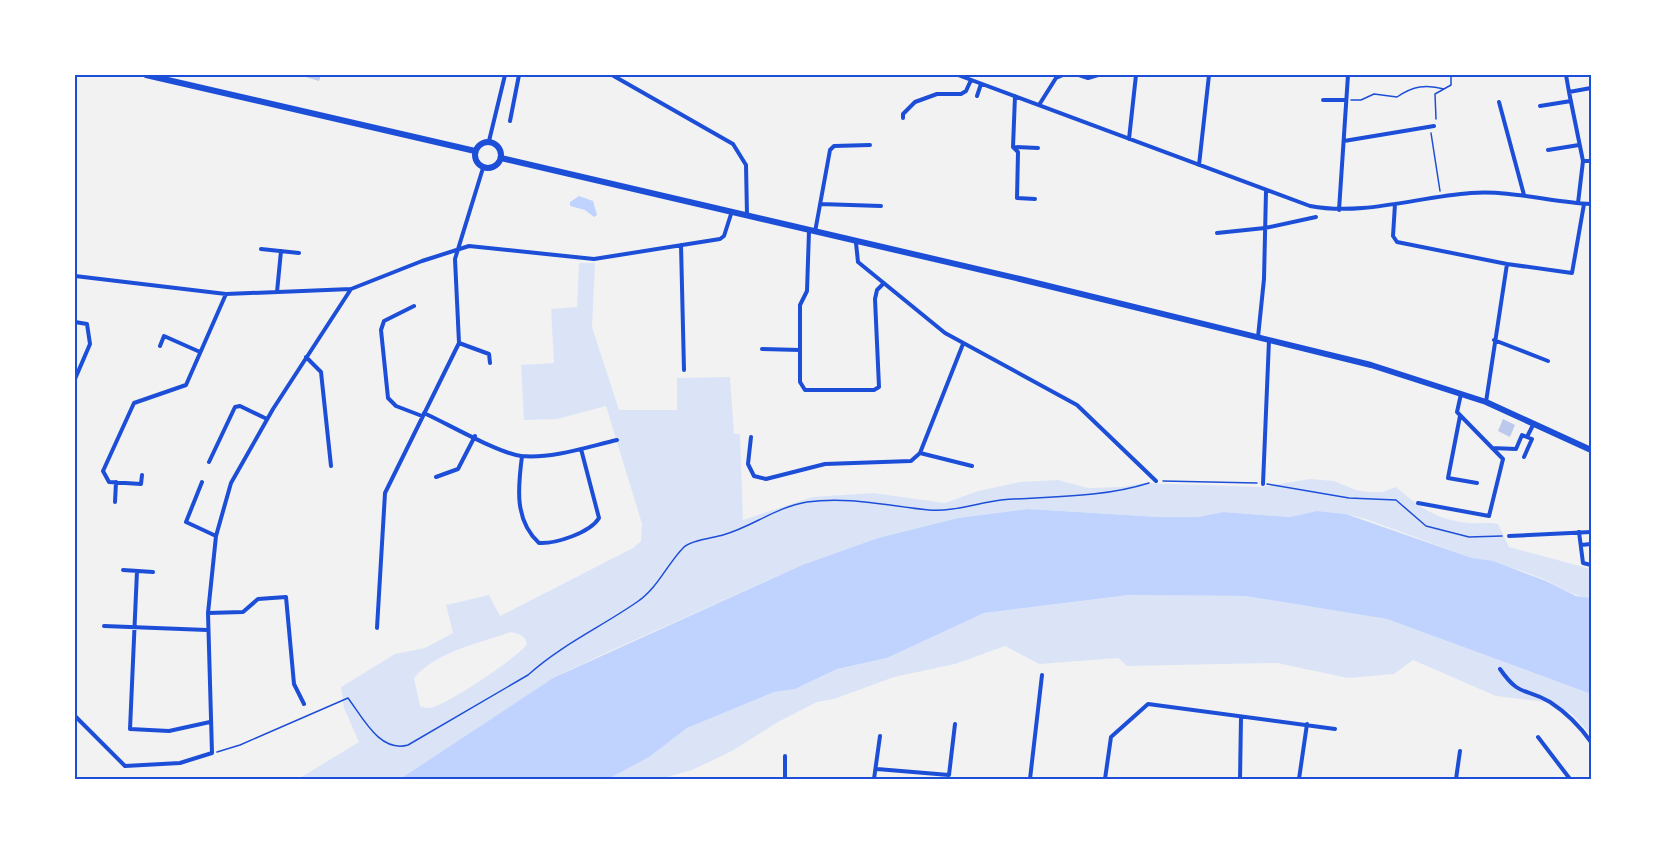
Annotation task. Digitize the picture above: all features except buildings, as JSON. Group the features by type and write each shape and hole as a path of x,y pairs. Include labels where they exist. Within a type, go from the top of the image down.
{"main road":[{"path":"146,75 475,151"},
{"path":"489,141 496,144 501,158 497,165 483,168 477,164 475,151 480,144 489,141"},
{"path":"501,158 733,211 856,243 1030,281 1371,365 1486,402 1591,450"}],"street":[{"path":"489,141 505,75"},
{"path":"510,121 519,75"},
{"path":"612,75 733,144 746,165 747,216"},
{"path":"957,75 1310,206 1338,210 1472,193 1524,195 1591,204"},
{"path":"1039,105 1056,78 1063,75"},
{"path":"1079,75 1088,78 1098,75"},
{"path":"1129,139 1136,75"},
{"path":"1199,165 1209,75"},
{"path":"1338,210 1348,75"},
{"path":"1566,75 1583,161 1578,203"},
{"path":"903,118 903,114 915,102 937,94 961,94 966,91 971,80"},
{"path":"977,96 981,84"},
{"path":"1569,93 1591,88"},
{"path":"1015,96 1013,147 1018,152 1017,198 1035,199"},
{"path":"1323,100 1346,100"},
{"path":"1540,106 1571,101"},
{"path":"1499,102 1524,195"},
{"path":"1344,141 1432,126"},
{"path":"870,145 832,147 812,232 807,291 800,302 800,382 805,390 876,390 880,380 875,299 876,290 884,283"},
{"path":"1548,150 1579,145"},
{"path":"1013,147 1038,148"},
{"path":"1583,161 1591,161"},
{"path":"377,628 385,494 459,343 455,269 458,249 483,168"},
{"path":"1258,337 1266,191"},
{"path":"820,204 881,206"},
{"path":"1395,204 1393,236 1397,243 1507,264 1572,273 1584,204"},
{"path":"75,276 226,294 351,290 458,249 492,248 594,259 681,245 724,236 733,211"},
{"path":"1217,233 1265,228 1316,217"},
{"path":"856,243 858,262 884,283 963,344 1077,405 1156,481"},
{"path":"681,245 684,370"},
{"path":"261,249 299,253"},
{"path":"277,292 281,251"},
{"path":"1486,402 1507,264"},
{"path":"75,717 125,766 180,763 212,753 208,613 216,536 231,483 267,419 351,290"},
{"path":"142,475 141,484 109,482 104,471 134,403 186,385 226,294"},
{"path":"414,306 384,321 381,330 388,398 396,406 475,436 501,450 522,456 581,449 617,440"},
{"path":"75,322 87,324 90,344 75,379"},
{"path":"160,346 164,336 200,352"},
{"path":"1263,484 1269,339"},
{"path":"1494,340 1548,361"},
{"path":"459,343 489,354 490,363"},
{"path":"751,437 748,464 754,476 766,479 825,464 911,461 920,453 963,344"},
{"path":"762,349 800,350"},
{"path":"306,357 321,372 331,466"},
{"path":"1418,503 1489,516 1503,459 1457,412 1461,393"},
{"path":"209,462 235,407 240,406 267,419"},
{"path":"1460,415 1448,478 1476,483"},
{"path":"1527,437 1534,422"},
{"path":"1492,448 1516,449 1522,435 1532,439 1524,457"},
{"path":"436,477 458,470 475,436"},
{"path":"522,456 517,494 520,508 529,534 539,543 550,544 591,526 599,518 581,449"},
{"path":"920,453 972,466"},
{"path":"115,502 116,482"},
{"path":"202,482 186,522 216,536"},
{"path":"1579,532 1583,563 1591,565"},
{"path":"1509,536 1591,532"},
{"path":"1581,545 1591,544"},
{"path":"123,570 153,572"},
{"path":"137,572 130,729 169,731 210,722"},
{"path":"208,613 243,612 258,599 286,597 294,684 304,704"},
{"path":"104,626 207,630"},
{"path":"1500,669 1512,688 1548,701 1577,722 1591,742"},
{"path":"1030,779 1042,675"},
{"path":"1105,779 1111,737 1148,704 1335,729"},
{"path":"1240,779 1241,718"},
{"path":"877,769 948,777 955,724"},
{"path":"1299,779 1306,724"},
{"path":"874,779 880,736"},
{"path":"1538,737 1570,779"},
{"path":"1456,779 1460,751"},
{"path":"785,756 785,779"}],"path":[{"path":"1441,198 1432,126 1438,116 1435,94 1451,85 1452,75"},
{"path":"1346,100 1361,100 1374,94 1397,97 1411,88 1432,85 1444,89"},
{"path":"212,753 240,746 348,698 384,744 398,748 408,745 528,675 542,662 589,630 638,602 656,586 685,545 745,529 787,508 830,500 883,502 930,510 960,508 997,501 1122,492 1156,481 1263,484 1349,498 1396,500 1426,526 1469,537 1509,536"}],"shaded area":[{"path":"579,263 595,263 592,327 619,410 677,410 677,378 730,377 734,434 740,434 743,520 812,497 873,493 945,503 978,491 1020,482 1058,480 1088,488 1122,487 1144,483 1260,487 1310,479 1334,481 1368,492 1382,492 1396,487 1421,507 1438,516 1473,523 1498,524 1509,547 1591,569 1591,598 1574,594 1520,570 1472,558 1366,519 1346,514 1317,511 1290,517 1223,512 1198,517 1158,517 1028,509 958,518 878,538 802,565 599,656 553,678 400,779 298,779 359,742 344,708 341,687 395,654 425,648 453,633 446,605 489,595 500,616 633,548 641,541 642,524 606,406 557,419 524,420 521,365 554,363 551,309 577,307","holes":["511,632 519,634 527,644 510,660 451,699 430,708 420,706 414,678 424,669 459,649"]},
{"path":"1129,595 1245,596 1387,619 1591,694 1591,735 1573,715 1554,703 1496,696 1413,660 1394,674 1348,678 1277,663 1127,666 1118,658 1039,664 1005,646 955,664 894,677 834,699 817,702 778,722 732,751 692,770 660,779 608,779 649,756 687,728 774,692 795,689 837,669 887,658 984,613"}],"water":[{"path":"579,196 593,201 597,215 594,217 585,210 570,206 570,202"},
{"path":"1028,509 1158,517 1198,517 1223,512 1290,517 1317,511 1346,514 1472,558 1493,561 1546,581 1576,596 1591,598 1591,694 1387,619 1245,596 1129,595 984,613 887,658 837,669 795,689 774,692 687,728 649,757 608,779 400,779 553,678 802,565 878,538 958,518"}]}
